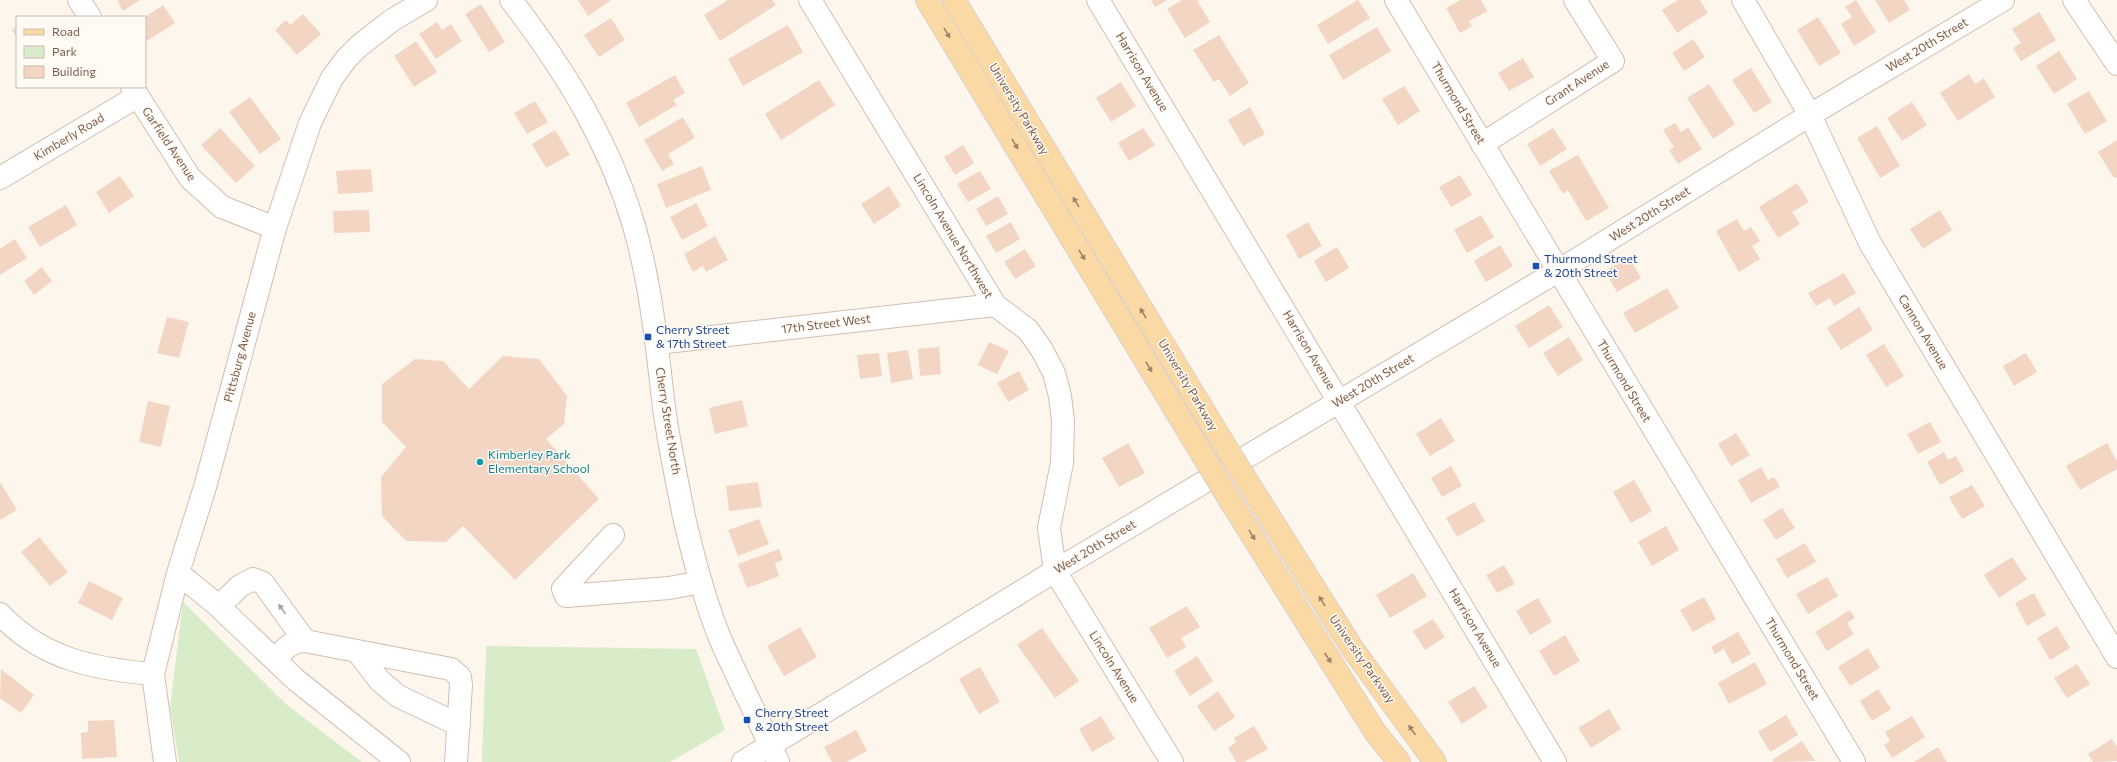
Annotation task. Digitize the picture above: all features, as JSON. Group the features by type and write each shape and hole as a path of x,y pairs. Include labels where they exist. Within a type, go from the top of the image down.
{"main road":[{"name":"University Parkway","path":"927,0 1202,454 1375,732 1399,762"},
{"name":"University Parkway","path":"954,0 1222,441 1352,648 1435,762"}],"street":[{"path":"79,0 89,16"},
{"name":"Pittsburg Avenue","path":"165,762 153,674 178,573 205,487 275,228 310,122 332,78 347,58 359,46 392,21 426,0"},
{"name":"Lincoln Avenue Northwest","path":"810,0 995,305 1028,330 1042,350 1054,373 1060,396 1063,421 1062,463 1049,528 1055,571"},
{"name":"Harrison Avenue","path":"1098,0 1555,762"},
{"name":"Thurmond Street","path":"1396,0 1854,762"},
{"name":"Grant Avenue","path":"1482,144 1613,61 1575,0"},
{"name":"Cannon Avenue","path":"1743,0 1810,115 1870,243 2117,657"},
{"name":"West 20th Street","path":"743,762 774,754 1055,571 1558,271 1810,115 2002,0"},
{"path":"2074,0 2117,64"},
{"name":"Cherry Street North","path":"515,1 544,42 575,91 606,150 622,188 635,228 658,343 664,410 684,517 701,582 721,641 774,754"},
{"name":"Garfield Avenue","path":"135,92 190,178 222,207 275,228"},
{"name":"Kimberly Road","path":"0,178 135,92"},
{"name":"17th Street West","path":"658,343 995,305"},
{"path":"613,535 563,589 566,596 669,588 701,582"},
{"name":"Lincoln Avenue","path":"1055,571 1172,762"},
{"path":"178,573 219,606 296,680 399,762"},
{"path":"219,606 240,586 253,579 263,583 305,641"},
{"path":"0,614 28,638 57,654 80,663 120,671 153,674"},
{"path":"275,660 288,645 297,641 305,641 451,669 460,677 461,685 456,762"},
{"path":"357,651 380,681 398,696 459,725"}],"green space":[{"path":"183,602 287,705 362,762 179,762 170,707"},
{"path":"486,646 696,649 725,730 670,762 482,762"}],"building":[{"path":"117,0 140,0 123,11"},
{"path":"578,0 611,0 588,16"},
{"path":"728,0 772,0 776,5 720,41 704,15"},
{"path":"1151,0 1167,0 1155,7"},
{"path":"1182,0 1197,0 1210,22 1185,38 1167,9"},
{"path":"1358,0 1370,18 1328,44 1317,25"},
{"path":"1460,0 1481,0 1487,11 1469,21 1472,26 1460,33 1446,8"},
{"path":"1678,0 1700,0 1708,13 1677,33 1662,10"},
{"path":"1856,0 1876,32 1854,46 1841,24 1852,17 1845,7"},
{"path":"1875,0 1904,0 1910,10 1889,23"},
{"path":"481,4 505,42 489,52 465,14"},
{"path":"163,5 175,23 147,41 146,16"},
{"path":"2039,12 2056,40 2021,61 2013,48 2021,43 2012,29"},
{"path":"303,14 321,34 297,55 275,30 286,20 290,25"},
{"path":"1818,17 1841,53 1819,66 1797,30"},
{"path":"611,18 625,40 599,57 584,35"},
{"path":"437,22 442,30 451,24 462,41 436,59 419,34"},
{"path":"788,25 803,52 743,86 728,59"},
{"path":"1377,27 1391,51 1343,80 1329,55"},
{"path":"16,28 16,36 12,30"},
{"path":"1219,35 1249,83 1230,96 1219,79 1214,82 1193,50"},
{"path":"1693,39 1705,57 1684,71 1672,53"},
{"path":"416,41 437,72 414,87 394,56"},
{"path":"2059,51 2077,79 2054,94 2036,66"},
{"path":"1523,58 1534,77 1509,91 1498,73"},
{"path":"1751,68 1772,102 1754,113 1732,80"},
{"path":"1969,74 1975,84 1984,78 1995,97 1958,121 1940,93"},
{"path":"675,75 685,93 673,100 677,105 639,127 626,103"},
{"path":"819,80 835,105 781,140 765,114"},
{"path":"1121,82 1136,106 1111,122 1096,98"},
{"path":"1709,84 1735,124 1713,139 1687,98"},
{"path":"1404,86 1420,111 1398,125 1382,99"},
{"path":"2089,91 2107,121 2085,134 2067,104"},
{"path":"250,97 281,139 260,154 229,112"},
{"path":"535,101 548,122 527,134 514,113"},
{"path":"1912,102 1927,125 1902,141 1887,118"},
{"path":"1250,107 1265,134 1243,146 1228,120"},
{"path":"683,117 695,138 668,154 674,164 662,171 644,140"},
{"path":"1675,123 1681,132 1688,127 1702,149 1678,164 1669,150 1674,147 1663,130"},
{"path":"1877,126 1900,166 1880,178 1857,138"},
{"path":"220,128 255,166 236,183 201,145"},
{"path":"1143,128 1155,145 1129,161 1118,143"},
{"path":"1553,128 1567,149 1540,166 1527,144"},
{"path":"555,130 570,155 546,168 532,144"},
{"path":"2117,140 2117,177 2114,178 2098,152"},
{"path":"963,145 974,163 955,175 944,157"},
{"path":"1578,155 1609,208 1586,221 1568,190 1563,194 1549,171"},
{"path":"702,166 711,190 666,208 657,184"},
{"path":"371,169 373,192 338,194 336,171"},
{"path":"980,171 991,189 968,202 957,184"},
{"path":"1460,175 1472,195 1451,207 1439,187"},
{"path":"120,176 134,196 109,213 96,192"},
{"path":"1797,183 1809,202 1792,212 1800,224 1778,238 1759,207"},
{"path":"889,186 901,206 874,224 861,204"},
{"path":"998,196 1008,214 986,226 976,209"},
{"path":"696,203 708,226 682,240 670,217"},
{"path":"66,205 77,225 40,247 28,227"},
{"path":"369,210 370,232 334,233 333,211"},
{"path":"1940,210 1952,230 1923,249 1910,229"},
{"path":"1481,215 1494,237 1467,253 1454,230"},
{"path":"1737,219 1744,231 1751,227 1760,241 1752,246 1760,259 1739,272 1716,231"},
{"path":"1011,222 1020,239 996,253 986,236"},
{"path":"1308,222 1322,246 1299,259 1286,235"},
{"path":"715,236 728,260 706,272 703,266 693,272 684,254"},
{"path":"15,239 27,258 0,275 0,249"},
{"path":"1500,245 1513,266 1486,282 1474,261"},
{"path":"1337,247 1349,268 1326,282 1314,261"},
{"path":"1025,249 1036,266 1015,279 1004,262"},
{"path":"1629,257 1641,278 1617,292 1605,271"},
{"path":"42,267 52,281 34,295 24,281"},
{"path":"1844,273 1856,293 1834,306 1830,298 1816,306 1808,293"},
{"path":"1667,288 1679,308 1635,333 1623,313"},
{"path":"1549,305 1563,327 1529,348 1515,326"},
{"path":"1859,307 1873,330 1841,350 1827,328"},
{"path":"167,317 189,322 179,358 157,353"},
{"path":"1569,337 1583,360 1558,376 1543,353"},
{"path":"989,342 1009,351 997,374 978,365"},
{"path":"1884,344 1904,376 1886,387 1866,355"},
{"path":"939,347 941,374 920,376 918,349"},
{"path":"908,350 913,379 891,383 887,353"},
{"path":"879,353 882,376 860,379 857,355"},
{"path":"2026,353 2037,372 2014,386 2003,366"},
{"name":"Kimberley Park Elementary School","path":"503,356 539,359 567,396 564,424 546,439 599,499 515,580 463,526 446,542 406,541 382,516 381,477 406,447 382,422 382,384 415,359 443,361 469,389"},
{"path":"1019,371 1029,390 1008,402 997,383"},
{"path":"742,400 748,426 715,434 709,408"},
{"path":"148,401 170,406 161,447 139,442"},
{"path":"1441,418 1455,441 1430,456 1416,434"},
{"path":"1930,422 1941,442 1918,454 1907,434"},
{"path":"1736,433 1750,455 1731,466 1718,444"},
{"path":"1128,443 1145,473 1119,487 1102,458"},
{"path":"2107,443 2117,461 2117,469 2080,490 2066,466"},
{"path":"1944,452 1948,460 1956,456 1964,471 1940,485 1927,462"},
{"path":"1451,466 1462,486 1442,497 1431,478"},
{"path":"1761,467 1768,480 1774,477 1780,487 1751,503 1738,480"},
{"path":"1634,480 1652,511 1631,523 1613,492"},
{"path":"0,482 17,510 0,520"},
{"path":"758,482 762,507 729,511 726,486"},
{"path":"1972,485 1985,506 1962,519 1949,497"},
{"path":"1474,502 1485,521 1457,537 1446,518"},
{"path":"1782,508 1795,528 1776,540 1763,520"},
{"path":"759,519 769,544 738,556 728,530"},
{"path":"1666,526 1679,550 1652,566 1638,542"},
{"path":"39,537 68,572 50,586 21,552"},
{"path":"1805,543 1816,562 1787,578 1776,559"},
{"path":"779,549 783,560 775,563 779,576 747,588 738,564"},
{"path":"2012,557 2027,579 1999,598 1984,575"},
{"path":"1504,565 1515,584 1497,593 1486,575"},
{"path":"1413,573 1427,596 1390,618 1376,595"},
{"path":"1827,577 1838,596 1808,614 1796,594"},
{"path":"89,581 123,598 112,620 78,603"},
{"path":"2034,593 2046,615 2027,626 2015,603"},
{"path":"1704,597 1716,619 1693,632 1680,610"},
{"path":"1538,598 1552,622 1530,635 1516,611"},
{"path":"1187,606 1200,627 1181,638 1186,647 1167,658 1149,628"},
{"path":"1850,610 1855,618 1847,623 1854,634 1827,651 1815,632"},
{"path":"1433,619 1445,637 1425,650 1413,631"},
{"path":"2057,626 2070,648 2050,660 2037,638"},
{"path":"800,627 817,657 784,676 767,646"},
{"path":"1042,628 1079,681 1055,698 1017,645"},
{"path":"1738,632 1751,654 1732,664 1724,649 1715,654 1711,647"},
{"path":"1565,635 1580,661 1554,676 1539,651"},
{"path":"1868,648 1880,668 1850,686 1838,667"},
{"path":"1197,656 1213,681 1190,696 1174,671"},
{"path":"1755,662 1767,684 1729,704 1718,683"},
{"path":"2077,664 2090,684 2067,698 2054,678"},
{"path":"980,667 1000,702 979,714 959,679"},
{"path":"1,669 34,695 21,713 0,698"},
{"path":"1474,686 1488,707 1462,724 1448,702"},
{"path":"1878,689 1891,709 1872,721 1860,701"},
{"path":"1218,691 1235,717 1214,731 1197,706"},
{"path":"1609,709 1621,729 1591,748 1578,728"},
{"path":"1786,715 1798,735 1770,752 1758,732"},
{"path":"1101,716 1115,739 1092,752 1079,729"},
{"path":"1912,716 1925,737 1892,758 1884,745 1890,741 1885,732"},
{"path":"114,720 117,757 82,759 81,733 88,732 88,721"},
{"path":"1254,726 1268,749 1244,762 1236,762 1228,748 1236,742 1234,738"},
{"path":"856,730 867,751 847,762 832,762 824,747"},
{"path":"2112,739 2117,747 2117,761 2093,762 2088,754"},
{"path":"1802,741 1815,761 1774,762 1772,760"},
{"path":"1938,747 1947,762 1914,762"}],"place":[{"name":"Thurmond Street & 20th Street","path":"1536,266"},
{"name":"Cherry Street & 17th Street","path":"648,337"},
{"name":"Kimberley Park Elementary School","path":"480,462"},
{"name":"Cherry Street & 20th Street","path":"747,720"}]}
